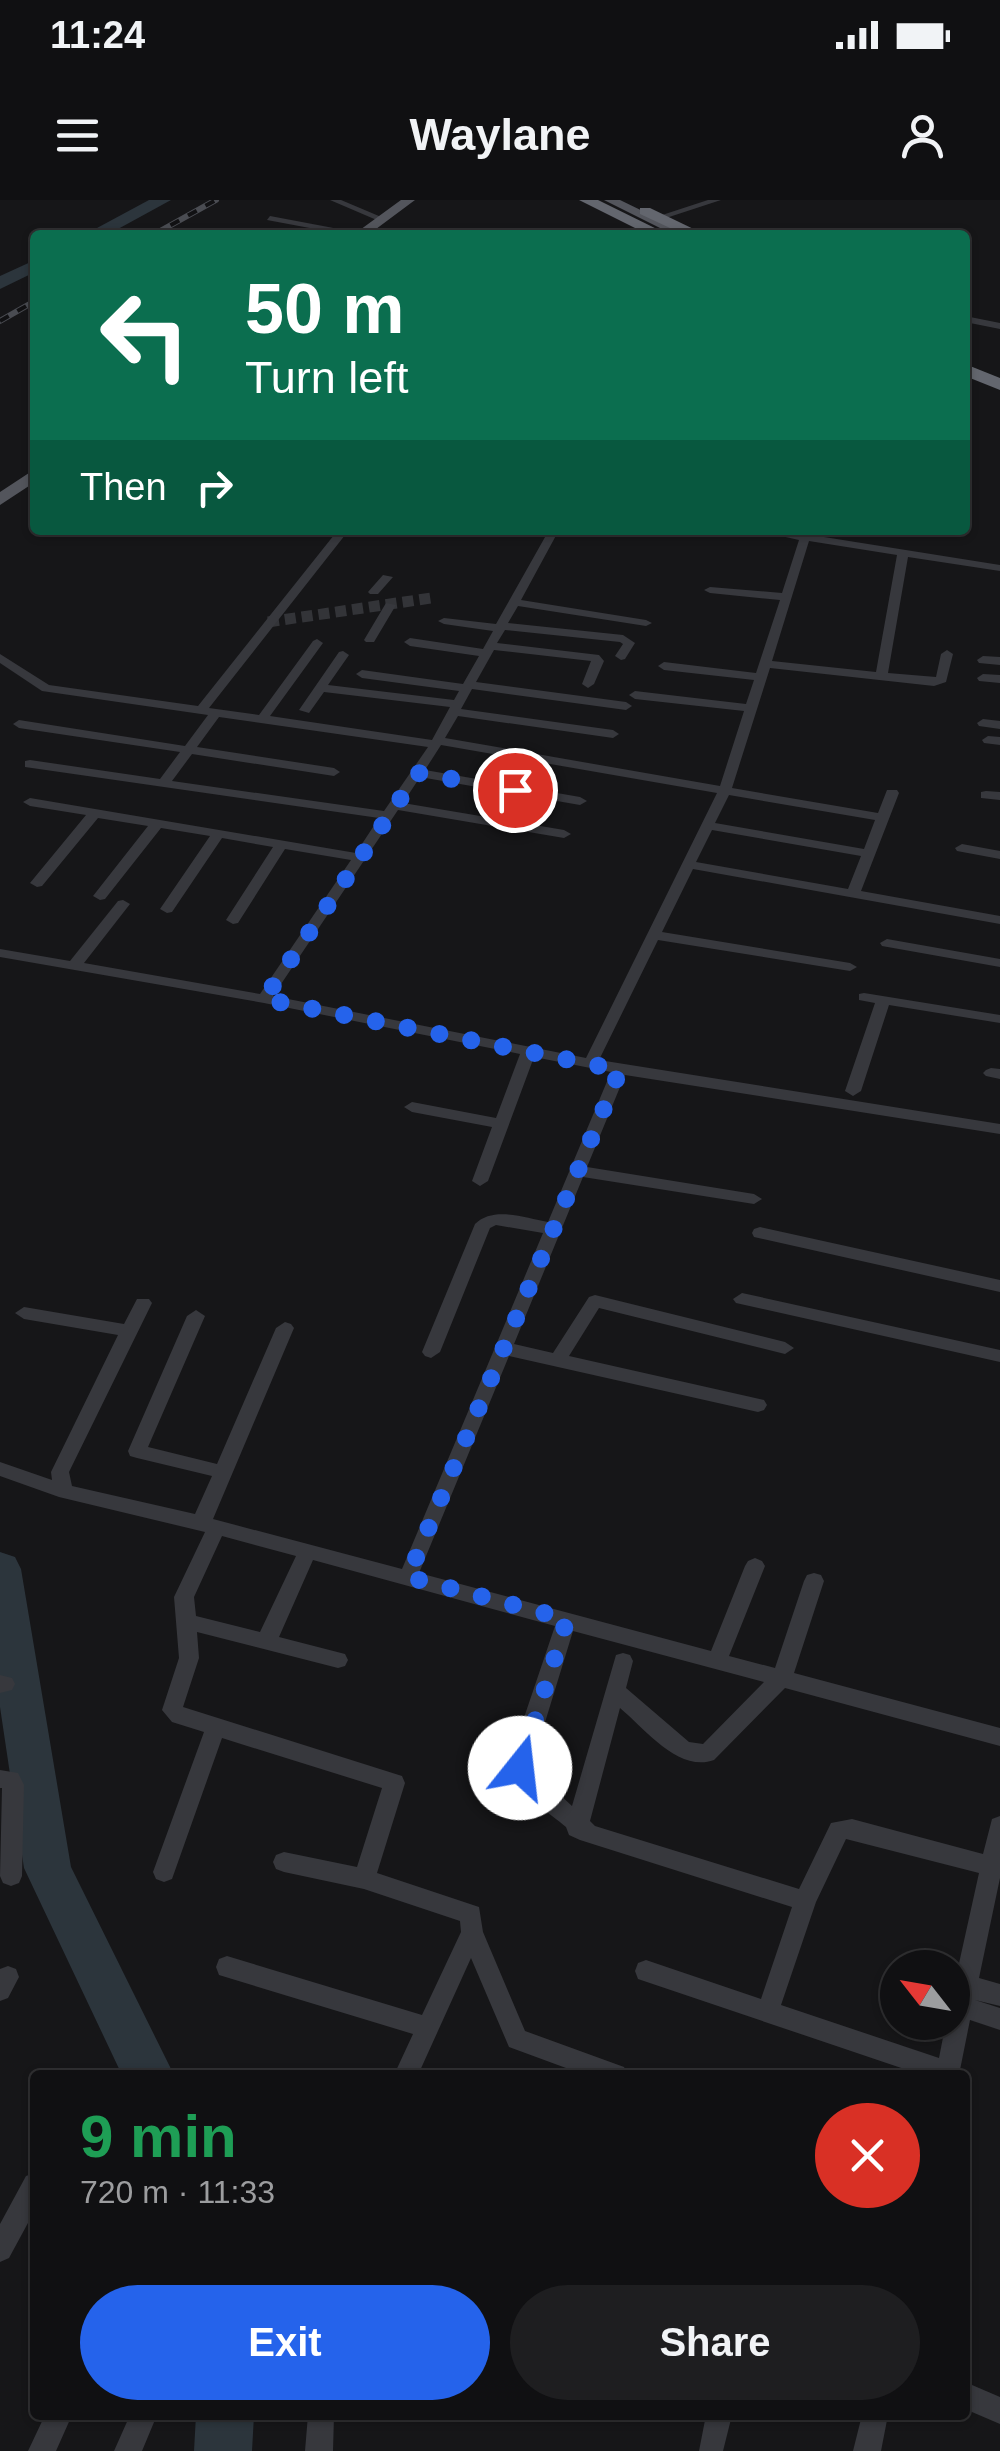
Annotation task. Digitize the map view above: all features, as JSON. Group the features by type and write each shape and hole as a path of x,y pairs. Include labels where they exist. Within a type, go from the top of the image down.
{"highway":[{"path":"586,200 650,230"},
{"path":"623,200 688,230"},
{"path":"970,363 1000,376"},
{"path":"970,371 1000,386"}],"main road":[{"path":"367,230 409,200"},
{"path":"595,200 659,230"},
{"path":"610,200 674,230"},
{"path":"379,230 422,204"},
{"path":"393,230 422,204"},
{"path":"0,500 30,478"},
{"path":"0,513 30,492"}],"street":[{"path":"334,200 382,219"},
{"path":"660,216 717,200"},
{"path":"270,218 334,230"},
{"path":"970,319 1000,326"},
{"path":"201,710 340,535"},
{"path":"264,999 437,743 551,535"},
{"path":"590,1064 692,865 726,788 808,535"},
{"path":"822,535 903,553 1000,564"},
{"path":"827,535 1000,564"},
{"path":"881,677 903,553"},
{"path":"374,592 387,577"},
{"path":"710,590 786,597"},
{"path":"514,602 646,623"},
{"path":"370,640 390,605"},
{"path":"444,620 624,640 629,643 621,656"},
{"path":"410,642 594,658 598,661 588,684"},
{"path":"262,719 316,644"},
{"path":"664,666 940,682 946,654"},
{"path":"305,710 343,655"},
{"path":"0,658 46,688 437,743 726,788 884,818"},
{"path":"983,660 1000,661"},
{"path":"362,674 752,708"},
{"path":"982,678 1000,680"},
{"path":"320,688 613,734"},
{"path":"164,783 216,712"},
{"path":"983,723 1000,724"},
{"path":"19,724 334,772"},
{"path":"30,764 564,834"},
{"path":"418,773 580,801"},
{"path":"853,894 892,793"},
{"path":"30,802 361,858"},
{"path":"37,883 94,813"},
{"path":"100,896 156,824"},
{"path":"709,826 866,854"},
{"path":"167,910 218,834"},
{"path":"233,920 281,844"},
{"path":"962,848 1000,855"},
{"path":"692,865 1000,920"},
{"path":"74,966 123,904"},
{"path":"656,935 850,967"},
{"path":"887,943 1000,963"},
{"path":"6,954 264,999 620,1070 1000,1129"},
{"path":"864,998 1000,1019"},
{"path":"853,1091 884,1000"},
{"path":"480,1181 528,1052"},
{"path":"408,1577 620,1070"},
{"path":"412,1107 501,1124"},
{"path":"577,1171 754,1200"},
{"path":"430,1352 483,1224 495,1219 553,1229"},
{"path":"760,1233 1000,1286"},
{"path":"742,1299 1000,1356"},
{"path":"558,1360 595,1301 785,1348"},
{"path":"62,1491 60,1472 143,1304"},
{"path":"24,1313 130,1331"},
{"path":"196,1316 136,1451 223,1472"},
{"path":"285,1328 223,1472 184,1597 189,1658 172,1710 394,1783 364,1880"},
{"path":"504,1348 758,1405"},
{"path":"0,1470 62,1491 408,1577 1000,1737"},
{"path":"266,1642 308,1551"},
{"path":"718,1659 755,1566"},
{"path":"615,1691 684,1750 707,1754 783,1676 814,1581"},
{"path":"567,1619 520,1768 577,1828 805,1901"},
{"path":"184,1621 338,1660"},
{"path":"577,1828 623,1661"},
{"path":"164,1872 216,1727"},
{"path":"0,1779 10,1779 13,1785 11,1876"},
{"path":"970,1966 1000,1826"},
{"path":"768,2011 805,1901 839,1830 852,1829 991,1866"},
{"path":"284,1862 464,1909 474,1922 408,2070"},
{"path":"472,1932 516,2039 569,2067"},
{"path":"227,1966 428,2028"},
{"path":"646,1971 938,2070"},
{"path":"970,1995 1000,1996"},
{"path":"970,1999 1000,2019"},
{"path":"948,2070 954,2040"},
{"path":"0,2249 30,2194"},
{"path":"970,2396 1000,2411"},
{"path":"42,2451 57,2420"},
{"path":"128,2451 142,2420"},
{"path":"319,2451 321,2420"},
{"path":"712,2448 719,2420"},
{"path":"869,2450 874,2420"}],"waterway":[{"path":"103,230 162,200"},
{"path":"0,283 30,268"},
{"path":"0,1569 48,1868 146,2070"},
{"path":"223,2451 225,2420"}],"tunnel":[{"path":"268,622 431,598"}],"railway":[{"path":"162,230 216,200"},
{"path":"0,321 30,304"}],"route":[{"path":"515,790 418,773 264,999 620,1070 408,1577 567,1619 520,1768"}]}
